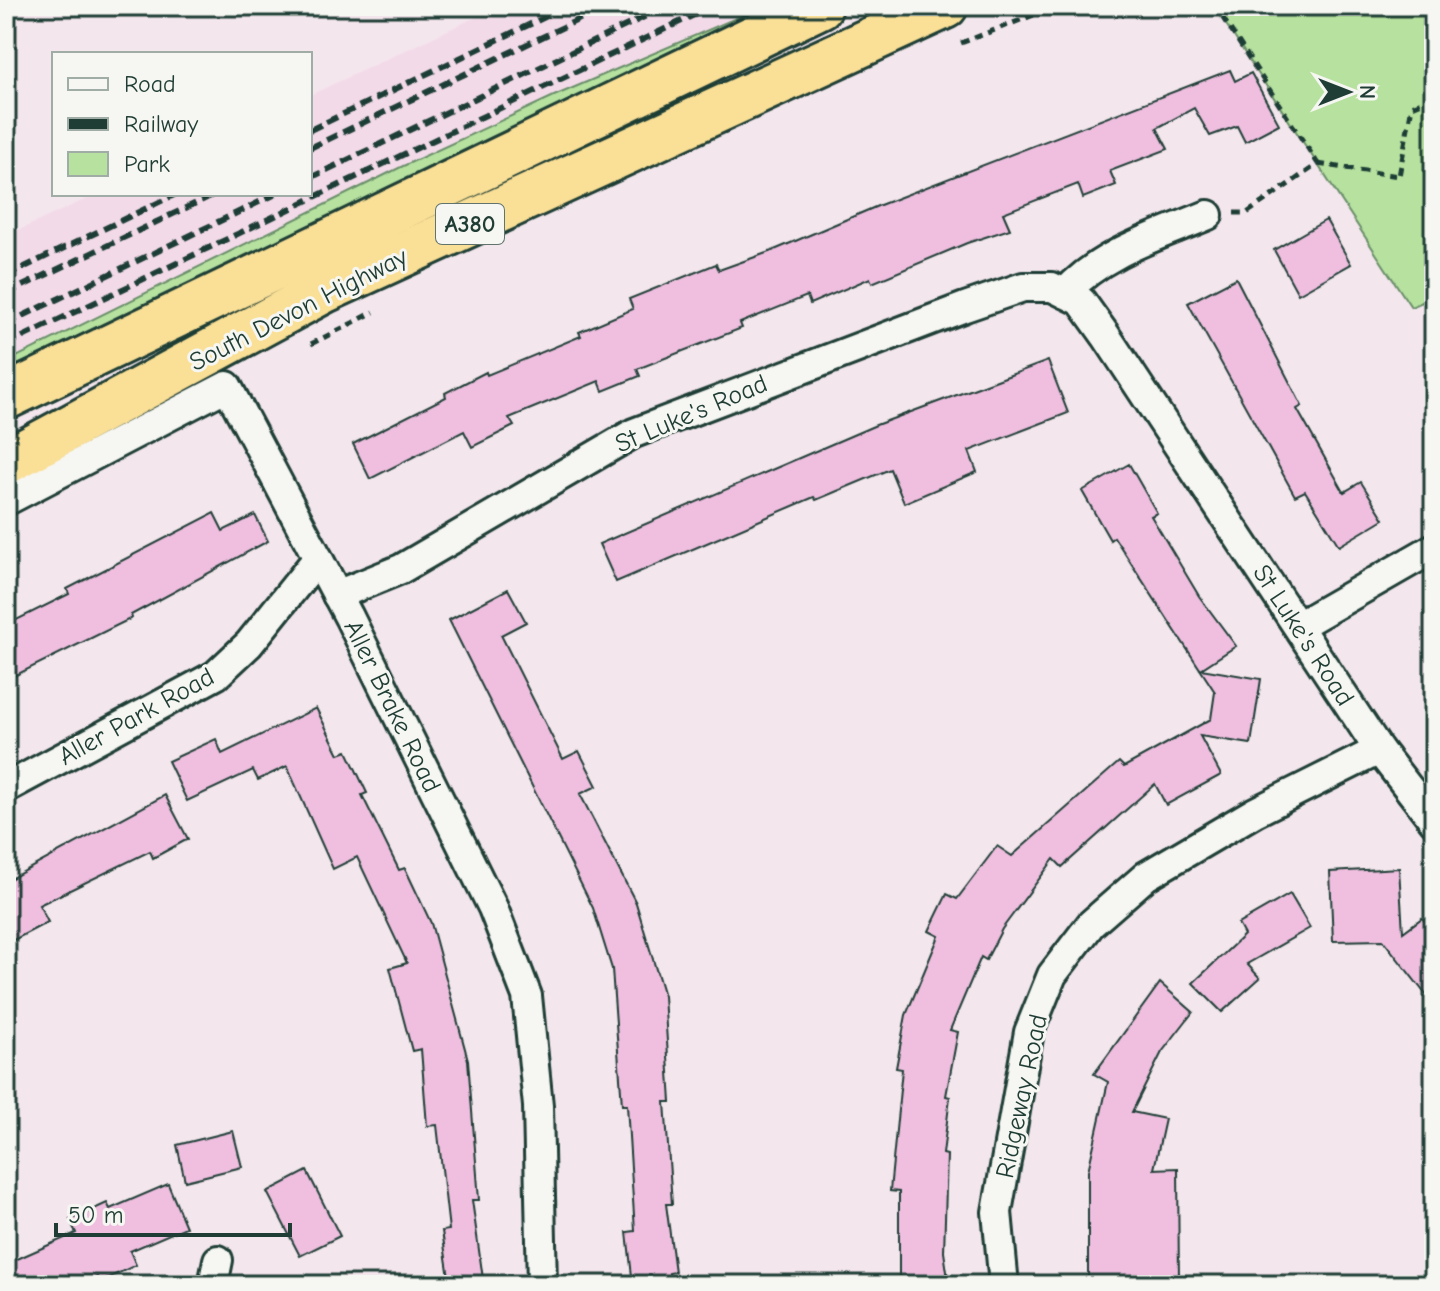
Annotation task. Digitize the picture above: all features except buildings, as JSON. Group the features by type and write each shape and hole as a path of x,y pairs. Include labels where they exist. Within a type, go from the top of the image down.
{"highway":[{"name":"South Devon Highway","path":"6,397 820,6"},
{"name":"South Devon Highway","path":"6,462 325,290 945,6"}],"street":[{"path":"1065,293 1080,277 1110,257 1208,215"},
{"name":"St Luke's Road","path":"337,595 401,569 634,433 754,384 1023,287 1052,287 1081,301 1379,750 1434,821"},
{"name":"Aller Brake Road","path":"6,501 227,386 337,595 493,908 527,996 538,1106 542,1285"},
{"path":"1298,626 1434,548"},
{"name":"Aller Park Road","path":"6,788 216,675 249,644 318,558"},
{"name":"Ridgeway Road","path":"1004,1285 997,1212 1029,1032 1052,975 1091,924 1146,876 1255,812 1379,750"}],"path":[{"path":"1215,6 1318,164"},
{"path":"1208,215 1247,213 1318,164 1399,176 1412,106 1434,97"}],"shaded area":[{"path":"499,6 764,6 554,96 401,167 6,362 6,236 93,196 312,196 312,94"}],"green space":[{"path":"764,6 812,6 6,391 6,362 401,167 554,96"},
{"path":"1214,6 1434,6 1434,297 1411,307"}],"railway":[{"path":"312,129 568,6"},
{"path":"312,147 607,6"},
{"path":"312,177 667,6"},
{"path":"6,345 713,6"},
{"path":"6,276 172,196"},
{"path":"6,294 211,196"},
{"path":"6,324 272,196"}]}
